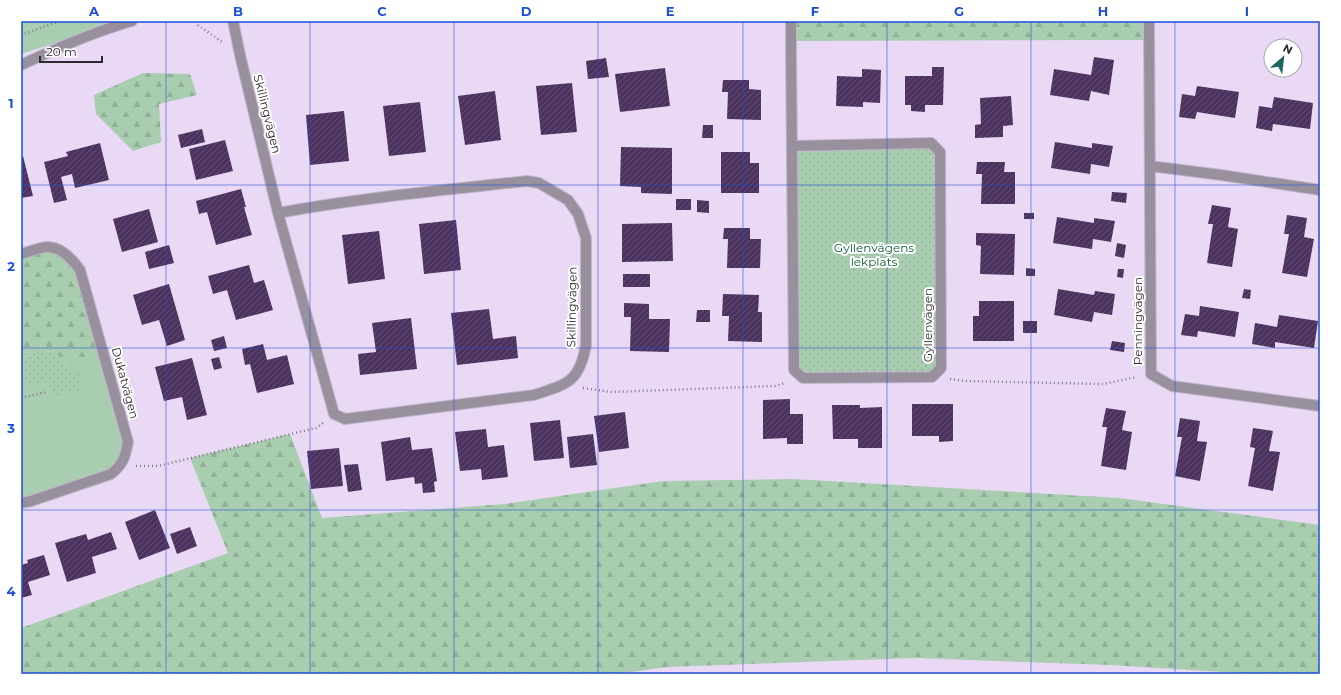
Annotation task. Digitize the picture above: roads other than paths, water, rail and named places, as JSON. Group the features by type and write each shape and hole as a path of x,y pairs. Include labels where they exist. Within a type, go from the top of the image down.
{"street":[{"path":"21,65 72,41 132,21"},
{"name":"Skillingvägen","path":"234,21 240,55 278,213 334,414 345,419 534,395 563,386 574,376 583,362 586,345 586,238 578,214 568,200 539,183 527,181 419,192 278,213"},
{"path":"792,21 792,146"},
{"name":"Penningvägen","path":"1149,21 1151,374 1172,386 1320,406"},
{"name":"Gyllenvägen","path":"931,143 940,152 941,368 932,377 803,378 794,370 792,146 931,143"},
{"path":"1150,166 1221,174 1320,190"},
{"name":"Dukatvägen","path":"21,254 49,247 62,252 72,259 80,270 128,442 126,456 120,467 111,474 21,503"}],"park label":[{"name":"Gyllenvägens lekplats","path":"874,255"}]}
